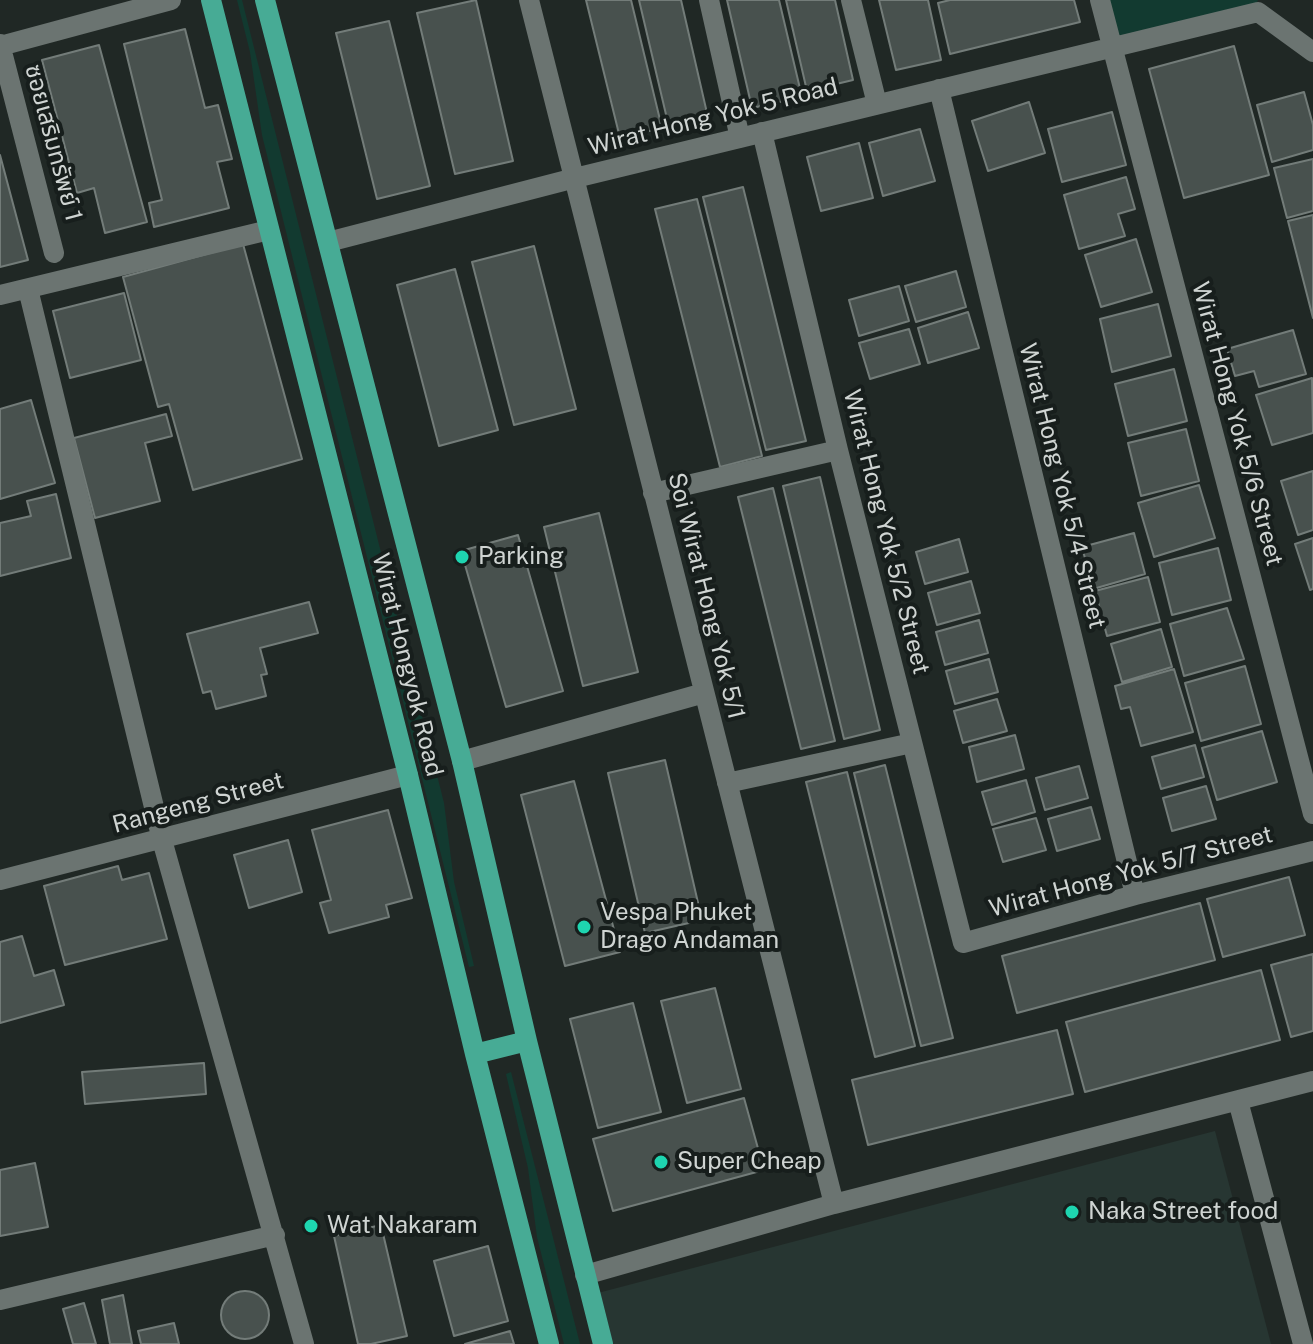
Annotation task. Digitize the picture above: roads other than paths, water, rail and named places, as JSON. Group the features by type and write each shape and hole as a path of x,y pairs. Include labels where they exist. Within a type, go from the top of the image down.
{"main road":[{"name":"Wirat Hongyok Road","path":"211,0 549,1344"},
{"name":"Wirat Hongyok Road","path":"265,0 462,761 527,1041 603,1344"},
{"path":"475,1054 527,1041"}],"street":[{"path":"0,45 171,0"},
{"name":"Soi Wirat Hong Yok 5/1","path":"529,0 834,1204"},
{"path":"709,0 740,138"},
{"path":"851,0 877,104"},
{"path":"1100,0 1111,47"},
{"name":"Wirat Hong Yok 5 Road","path":"328,242 575,178 1258,12 1313,52"},
{"name":"ซอยเสริมทรัพย์ 1","path":"0,45 54,253"},
{"name":"Wirat Hong Yok 5/6 Street","path":"1111,47 1313,814"},
{"name":"Wirat Hong Yok 5/4 Street","path":"939,89 1135,895"},
{"name":"Wirat Hong Yok 5/2 Street","path":"762,132 912,743"},
{"path":"0,295 269,230"},
{"path":"28,289 162,840 304,1344"},
{"path":"653,493 838,450"},
{"path":"462,761 704,693"},
{"path":"727,783 912,743"},
{"name":"Wirat Hong Yok 5/7 Street","path":"912,743 963,943 1135,895 1313,851"},
{"name":"Rangeng Street","path":"0,880 408,775"},
{"path":"585,1275 834,1204 1313,1081"},
{"path":"1238,1101 1303,1344"},
{"path":"0,1300 275,1235"}],"place":[{"name":"Parking","path":"462,557"},
{"name":"Vespa Phuket Drago Andaman","path":"584,927"},
{"name":"Super Cheap","path":"661,1162"},
{"name":"Naka Street food","path":"1072,1212"},
{"name":"Wat Nakaram","path":"311,1226"}]}
